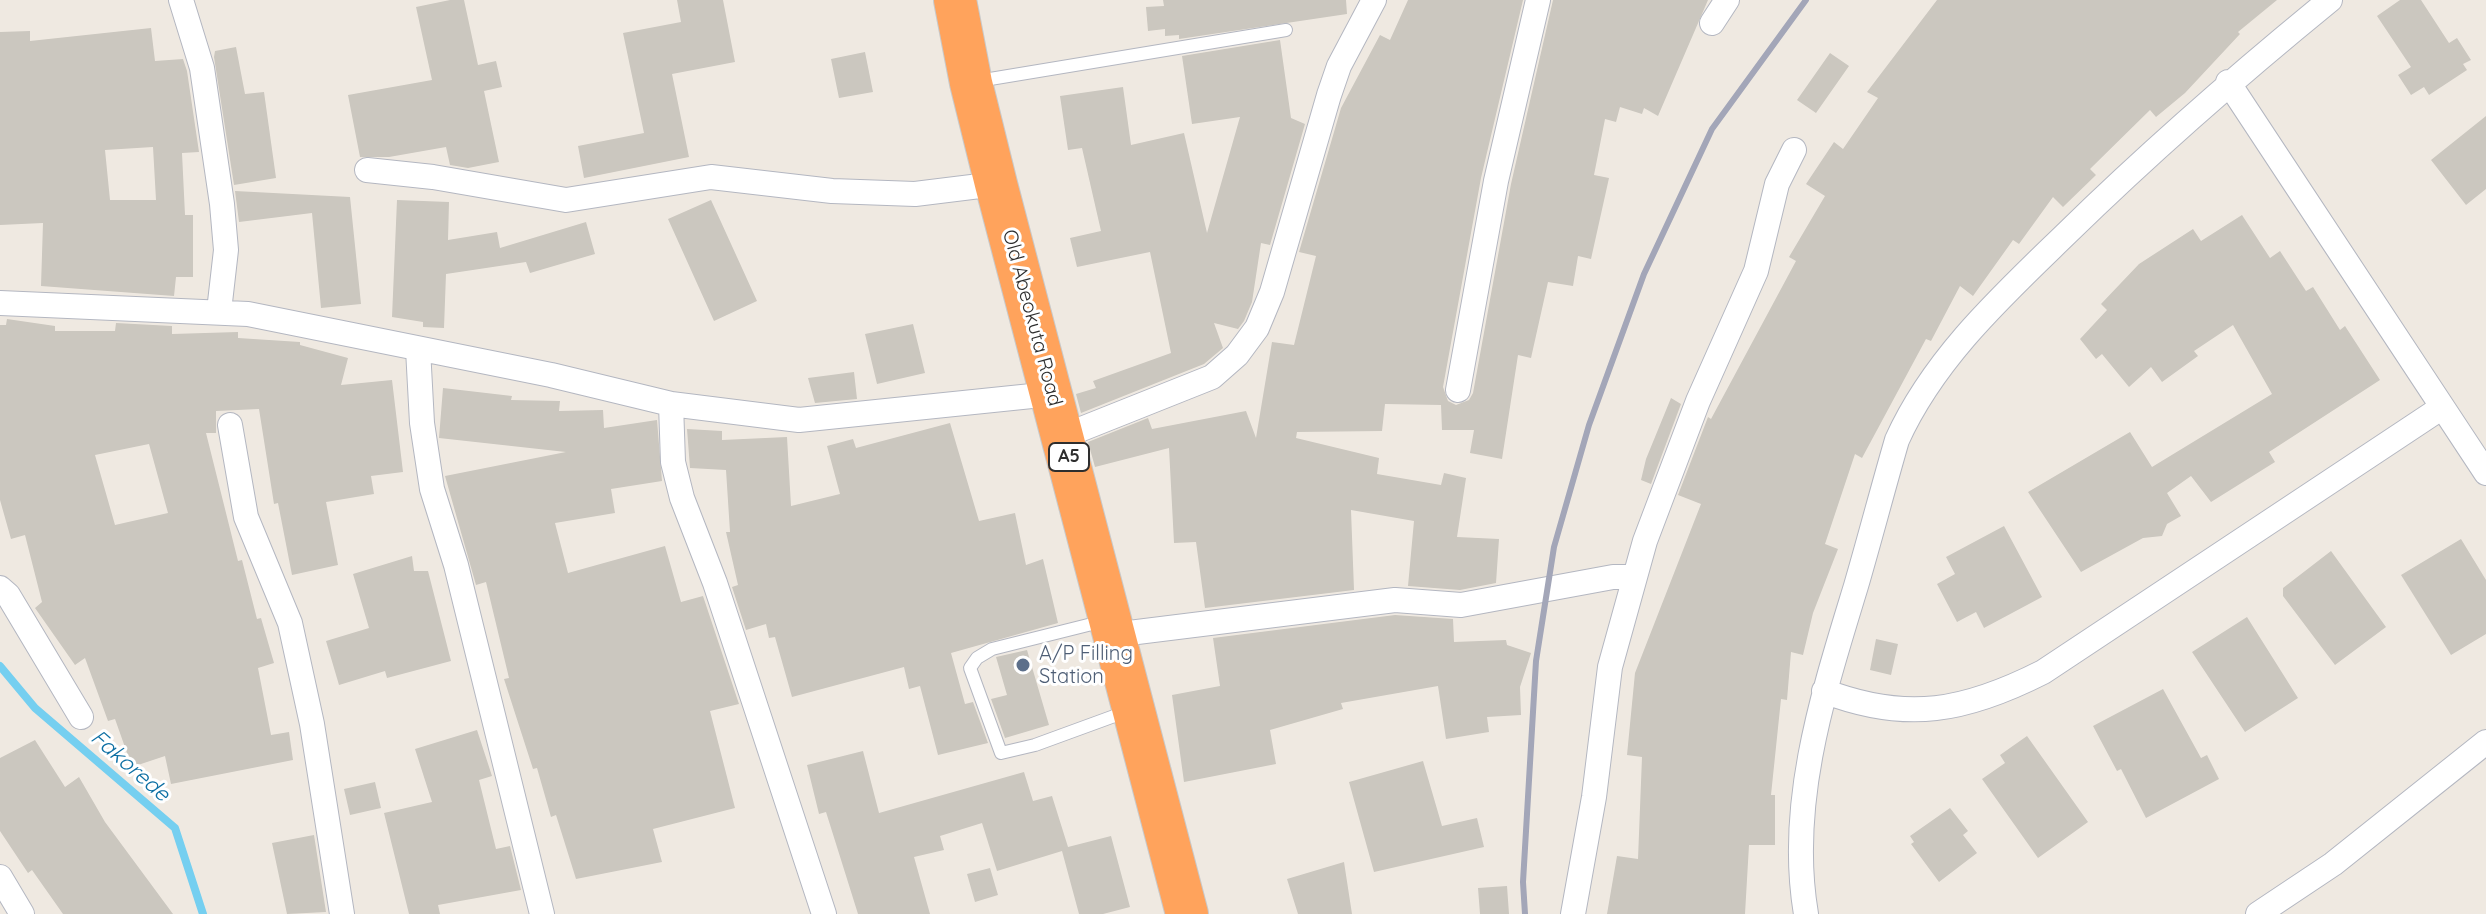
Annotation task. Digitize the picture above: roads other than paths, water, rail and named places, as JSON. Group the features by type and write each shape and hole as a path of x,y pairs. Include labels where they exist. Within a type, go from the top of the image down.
{"highway":[{"name":"Old Abeokuta Road","path":"955,0 971,83 996,184 1187,914"}],"street":[{"path":"181,0 202,68 222,204 226,250 219,311"},
{"path":"1064,436 1212,377 1237,355 1257,328 1272,292 1334,80 1374,0"},
{"path":"1458,390 1496,181 1538,0"},
{"path":"1712,23 1727,0"},
{"path":"1806,914 1801,851 1804,806 1824,691 1897,440 1913,405 1957,345 2025,273 2228,82 2330,0"},
{"path":"2228,82 2486,473"},
{"path":"1573,914 1594,797 1610,667 1635,577 1698,401 1756,271 1777,184 1794,150"},
{"path":"367,170 433,177 566,200 711,177 832,191 915,194 996,184"},
{"path":"0,303 219,311 551,375 671,404 811,420 1051,394"},
{"path":"418,349 422,423 432,489 456,565 542,914"},
{"path":"671,404 673,462 682,498 715,583 824,914"},
{"path":"1824,691 1859,704 1895,711 1959,705 1998,695 2043,672 2441,408"},
{"path":"230,425 246,517 290,623 312,724 342,914"},
{"path":"1112,627 1395,600 1461,605 1613,577 1635,577"},
{"path":"0,588 8,595 81,717"},
{"path":"2258,914 2333,864 2486,742"},
{"path":"0,877 22,914"}],"lane":[{"path":"971,83 1286,30"},
{"path":"1112,627 992,649 977,658 970,668 1001,753 1035,745 1134,709"}],"waterway":[{"name":"Fakorede","path":"0,666 35,708 175,828 203,914"}],"railway":[{"path":"1525,914 1523,882 1536,661 1554,547 1589,425 1644,274 1712,129 1806,0"}],"place":[{"name":"A/P Filling Station","path":"1023,665"}]}
